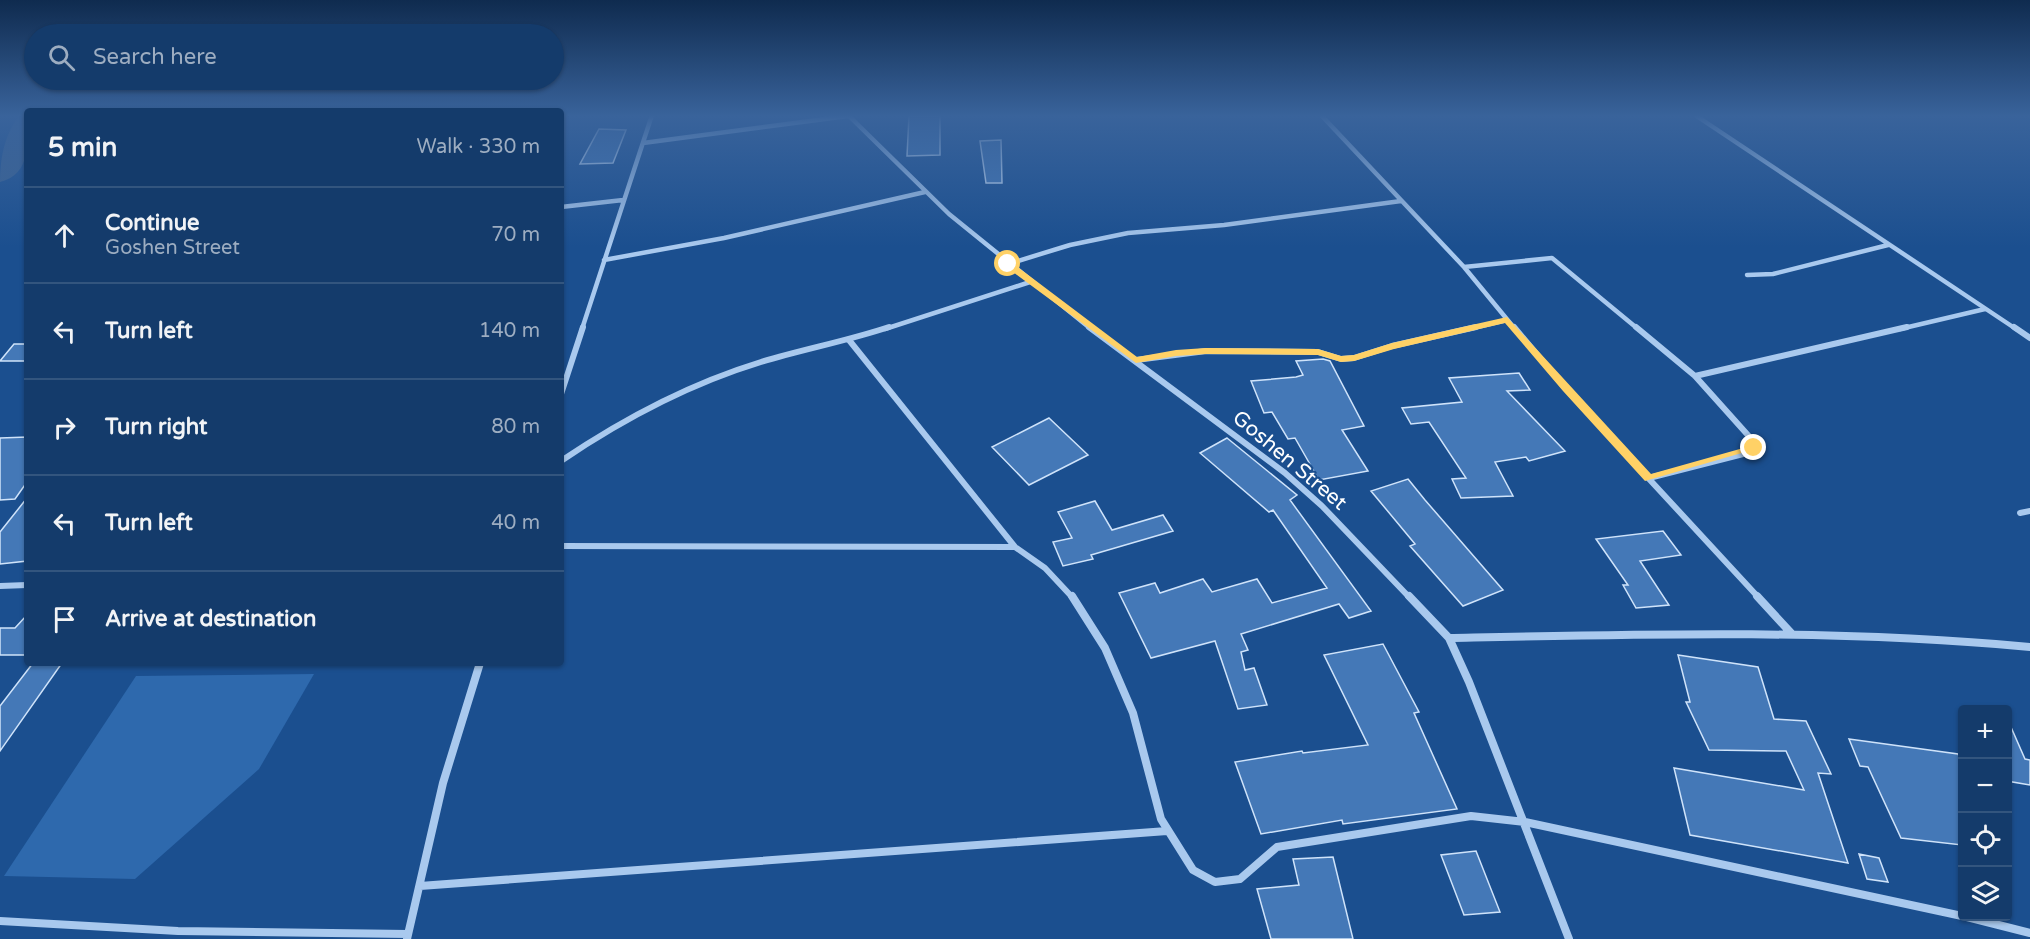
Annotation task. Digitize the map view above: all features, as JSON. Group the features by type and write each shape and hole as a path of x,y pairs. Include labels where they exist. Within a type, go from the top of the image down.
{"street":[{"path":"564,374 637,159"},
{"name":"Goshen Street","path":"888,159 1030,282 1285,473 1322,506 1449,638 1525,822 1569,939"},
{"path":"1361,159 1464,267 1566,389 1792,634"},
{"path":"1759,159 2030,338"},
{"path":"604,260 724,238 925,192"},
{"path":"564,207 623,200"},
{"path":"1008,264 1070,244 1128,233 1224,225 1401,201"},
{"path":"1747,275 1773,274 1888,245"},
{"path":"1464,267 1552,258 1695,376 1755,443 1754,448 1649,478"},
{"path":"564,459 608,429 682,391 761,362 849,340 1030,282"},
{"path":"1695,376 1984,309"},
{"path":"1136,360 1176,353 1206,351 1318,352 1341,359 1354,358 1392,346 1507,320"},
{"path":"849,340 1015,547 1045,568 1069,592 1105,648 1132,714 1146,770 1167,831 1193,870 1215,882 1240,879 1277,847 1471,816 1525,822 1958,915"},
{"path":"2020,513 2030,511"},
{"path":"564,546 1015,547"},
{"path":"0,586 24,585"},
{"path":"1449,638 1792,634 1970,641 2030,647"},
{"path":"0,921 178,931 408,936 443,783 479,666"},
{"path":"420,886 1167,831"},
{"path":"1983,921 2030,933"}],"shaded area":[{"path":"314,674 259,769 135,879 4,876 136,676"}],"building":[{"path":"583,159 615,159 613,163 580,164"},
{"path":"983,159 1001,159 1002,183 986,183"},
{"path":"14,344 24,344 24,361 0,361"},
{"path":"1323,359 1330,361 1364,426 1342,430 1368,471 1319,480 1295,438 1288,439 1272,412 1264,413 1251,381 1303,375 1296,361"},
{"path":"1519,373 1530,390 1507,391 1565,451 1529,461 1526,457 1495,462 1513,496 1461,498 1452,479 1466,478 1429,422 1411,424 1402,408 1462,402 1449,378"},
{"path":"1049,418 1088,455 1029,485 992,447"},
{"path":"24,437 24,486 15,499 0,500 0,438"},
{"path":"1227,438 1297,495 1290,500 1371,611 1349,618 1339,604 1241,634 1248,650 1241,652 1245,670 1254,668 1267,705 1238,709 1215,641 1151,658 1119,593 1155,583 1160,593 1203,579 1212,592 1257,579 1272,603 1327,588 1273,510 1269,512 1200,453"},
{"path":"1408,479 1503,590 1463,606 1410,546 1415,544 1371,491"},
{"path":"1095,501 1112,530 1163,515 1173,531 1091,555 1093,559 1063,566 1053,542 1072,538 1058,512"},
{"path":"24,502 24,561 0,564 0,532"},
{"path":"1663,531 1681,555 1640,561 1669,605 1636,608 1623,585 1628,585 1596,539"},
{"path":"24,618 24,655 0,655 0,628 15,628"},
{"path":"1383,644 1419,712 1414,713 1457,809 1343,824 1342,820 1261,834 1235,762 1302,751 1303,753 1368,745 1324,655"},
{"path":"1678,655 1758,667 1774,719 1806,721 1831,774 1818,773 1848,863 1690,835 1674,768 1804,790 1786,751 1709,750 1686,702 1690,702"},
{"path":"31,666 60,666 0,751 0,706"},
{"path":"2012,729 2025,759 2030,760 2030,785 2012,782"},
{"path":"1849,739 1958,754 1958,845 1901,838 1868,767 1860,766"},
{"path":"1476,851 1500,912 1464,915 1441,855"},
{"path":"1859,854 1879,858 1888,882 1867,879"},
{"path":"1333,857 1353,939 1271,939 1257,889 1299,885 1293,859"}],"waterway":[{"path":"0,173 12,159"}],"route":[{"path":"1008,264 1136,360 1176,353 1206,351 1318,352 1341,359 1354,358 1392,346 1507,320 1566,389 1649,478 1747,453 1754,448"}]}
